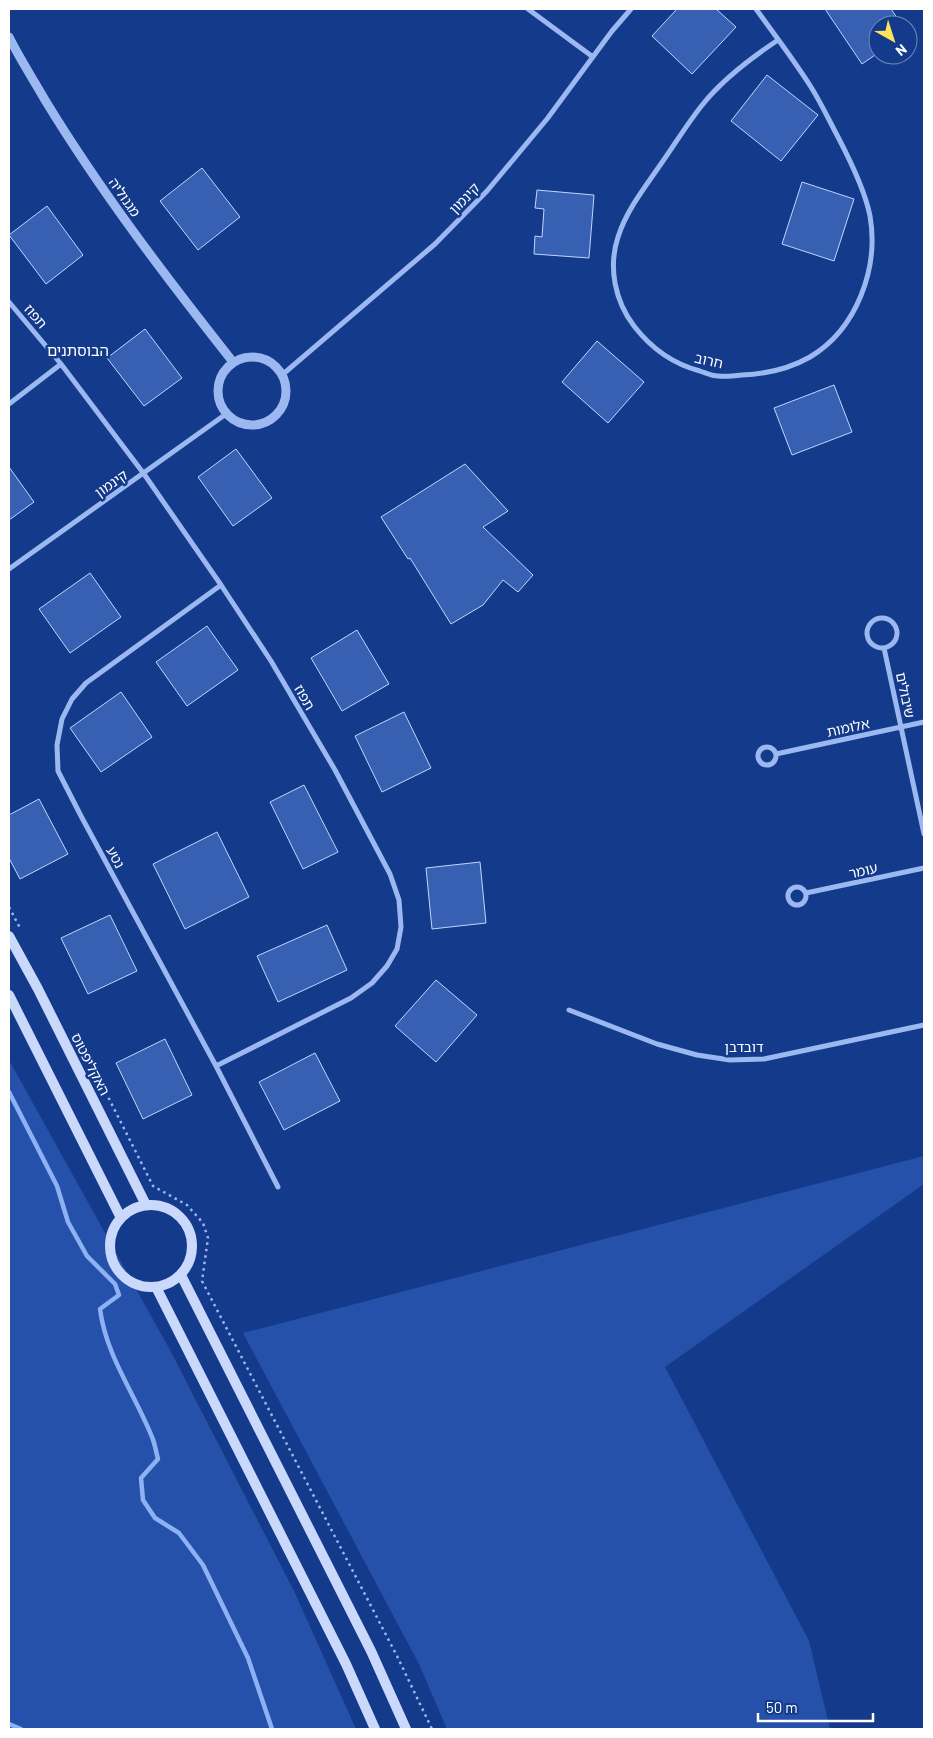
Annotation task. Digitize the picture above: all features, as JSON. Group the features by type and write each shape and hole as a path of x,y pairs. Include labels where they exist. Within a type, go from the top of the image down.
{"main road":[{"name":"האקליפטוס","path":"9,936 38,989 146,1205"},
{"path":"9,995 121,1218"},
{"path":"146,1205 157,1205 175,1211 190,1229 193,1243 189,1264 181,1275 174,1281 156,1287 142,1287 125,1279 116,1268 111,1254 110,1239 117,1222 135,1207 146,1205"},
{"path":"181,1275 371,1651 406,1729"},
{"path":"156,1287 346,1664 376,1729"}],"street":[{"path":"528,9 593,57"},
{"name":"קינמון","path":"282,375 435,244 487,191 547,119 593,57 632,9"},
{"name":"חרוב","path":"756,9 778,40 811,88 853,165 870,216 872,254 866,282 853,314 824,346 810,357 782,369 756,375 717,376 690,369 666,358 641,335 624,313 616,290 614,264 618,236 634,202 703,104 736,72 778,40"},
{"name":"מגנוליה","path":"9,37 64,130 108,196 148,254 233,362"},
{"name":"תפוז","path":"9,302 61,364 144,474 271,661 386,865 399,900 401,927 397,950 387,966 372,983 351,998 216,1066"},
{"path":"254,357 265,360 275,366 282,375 286,394 284,403 279,412 263,423 253,425 234,420 226,414 221,406 218,397 220,377 233,362 243,358 254,357"},
{"path":"9,404 61,364"},
{"name":"קינמון","path":"9,570 226,414"},
{"name":"נטע","path":"221,585 86,683 72,699 62,719 57,745 58,771 278,1186"},
{"path":"881,617 894,623 898,633 894,642 884,648 872,645 868,641 866,634 869,624 881,617"},
{"name":"שיבולים","path":"884,648 924,834"},
{"name":"אלומות","path":"776,754 924,722"},
{"name":"עומר","path":"806,894 924,868"},
{"name":"דובדבן","path":"569,1010 656,1044 697,1055 730,1060 764,1059 924,1025"}],"path":[{"path":"9,907 22,932"},
{"path":"90,1061 153,1186 187,1205 203,1223 208,1238 202,1281 397,1656 432,1729"}],"shaded area":[{"path":"9,1060 170,1350 294,1591 356,1729 9,1729"},
{"path":"924,1156 924,1184 665,1367 809,1641 830,1729 447,1729 419,1664 243,1333"}],"building":[{"path":"677,9 716,9 736,27 692,74 652,36"},
{"path":"825,9 891,9 895,15 868,15 868,60 862,64"},
{"path":"767,75 818,115 781,161 731,121"},
{"path":"202,168 240,217 198,250 160,201"},
{"path":"802,182 854,199 834,261 782,244"},
{"path":"537,190 594,195 589,258 534,254 535,236 542,237 544,209 535,208"},
{"path":"47,206 83,255 46,284 9,235"},
{"path":"145,329 182,378 144,406 107,358"},
{"path":"597,341 644,382 608,423 562,382"},
{"path":"834,385 852,432 792,455 774,408"},
{"path":"236,449 272,498 233,526 198,477"},
{"path":"465,464 508,511 483,527 533,575 518,592 503,580 483,605 451,624 410,558 408,559 381,517"},
{"path":"9,467 34,502 9,520"},
{"path":"90,573 121,617 70,653 39,609"},
{"path":"207,626 238,670 187,706 156,662"},
{"path":"357,630 389,684 342,711 311,658"},
{"path":"121,692 152,737 101,772 70,728"},
{"path":"404,712 431,768 382,792 355,736"},
{"path":"304,785 338,852 303,869 270,802"},
{"path":"39,799 68,854 20,879 9,858 9,815"},
{"path":"217,832 249,897 185,929 153,864"},
{"path":"480,862 486,923 432,929 426,868"},
{"path":"110,915 137,971 88,994 61,938"},
{"path":"327,925 347,970 278,1002 257,956"},
{"path":"436,980 477,1015 436,1062 395,1026"},
{"path":"165,1039 192,1095 143,1119 116,1063"},
{"path":"315,1053 340,1101 284,1130 259,1082"}],"waterway":[{"path":"9,1092 57,1186 68,1222 87,1256 115,1284 119,1295 100,1309 108,1343 155,1445 158,1459 141,1478 143,1500 155,1518 179,1533 203,1565 248,1658 272,1729"},
{"path":"9,1724 21,1729"}],"district":[{"name":"הבוסתנים","path":"78,350"}]}
